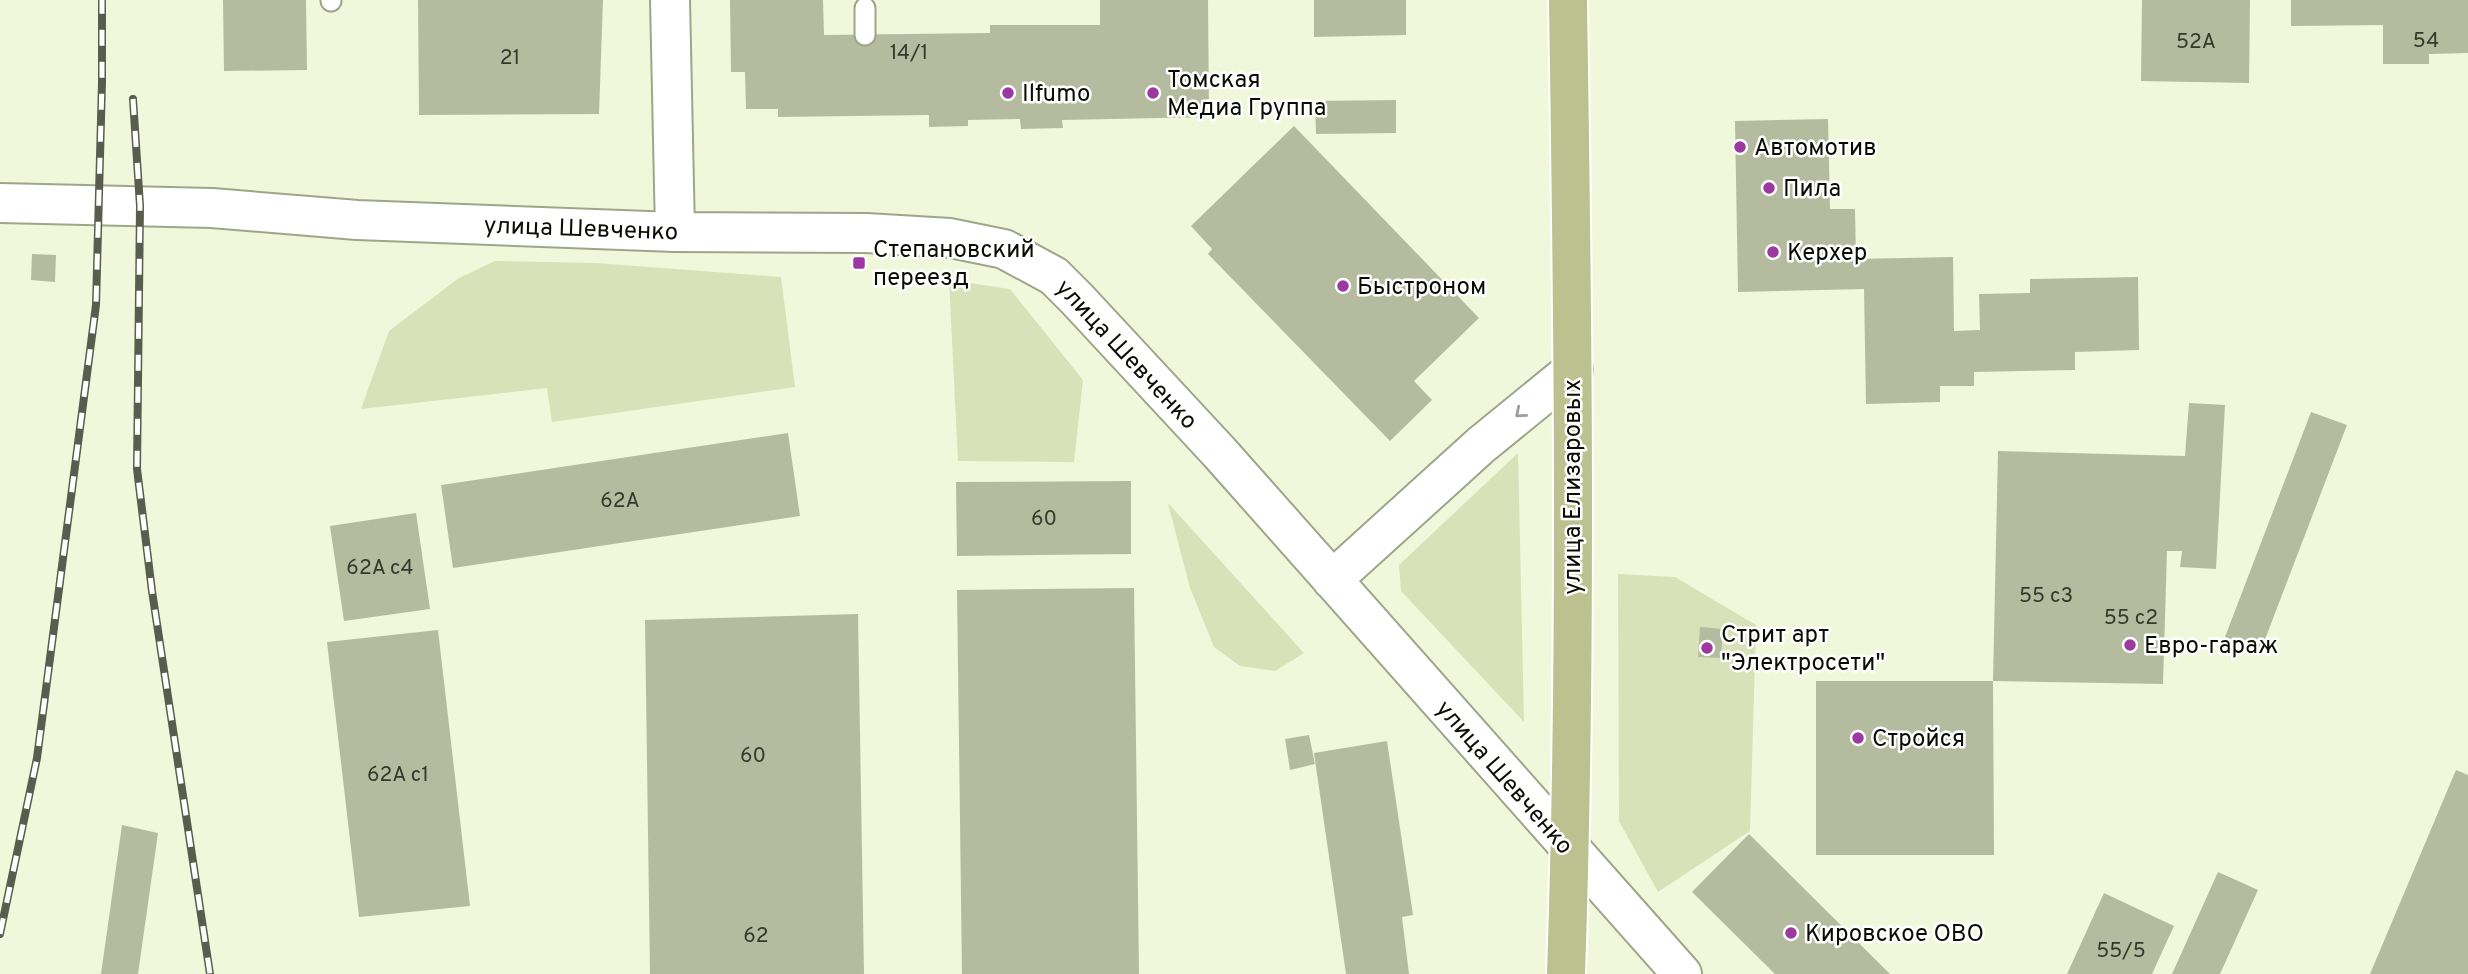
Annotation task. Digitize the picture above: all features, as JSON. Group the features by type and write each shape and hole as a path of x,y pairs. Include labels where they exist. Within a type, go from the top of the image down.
{"main road":[{"name":"улица Елизаровых","path":"1566,974 1571,851 1573,370 1568,0"}],"street":[{"path":"670,0 675,232"},
{"name":"улица Шевченко","path":"0,203 212,208 357,220 675,232 866,233 950,238 1004,249 1054,276 1095,318 1220,453 1682,974"},
{"path":"1332,580 1482,445 1573,370"}],"lane":[{"path":"865,8 865,35"}],"green space":[{"path":"495,261 596,263 781,277 795,387 552,422 547,388 361,409 389,331 459,278"},
{"path":"949,280 1010,289 1083,380 1074,462 958,461"},
{"path":"1518,453 1524,722 1401,591 1399,565"},
{"path":"1168,503 1304,653 1275,671 1240,666 1214,647 1190,588"},
{"path":"1618,574 1675,577 1756,625 1750,831 1658,892 1619,821"}],"building":[{"path":"223,0 306,0 307,70 224,71"},
{"path":"418,0 603,0 599,114 419,115"},
{"path":"730,0 823,0 824,35 990,33 990,25 1100,25 1100,0 1208,0 1209,117 1062,120 1063,128 1021,129 1020,119 968,120 968,126 929,127 929,115 778,117 778,109 746,109 745,72 731,72"},
{"path":"1314,0 1406,0 1406,35 1314,37"},
{"path":"2142,0 2250,0 2249,83 2141,81"},
{"path":"2291,0 2468,0 2468,53 2429,54 2429,64 2383,64 2383,25 2291,26"},
{"path":"1396,100 1396,133 1316,134 1315,101"},
{"path":"1828,119 1830,209 1855,209 1856,259 1953,257 1954,331 1980,330 1979,294 2030,293 2030,279 2138,277 2139,350 2075,352 2075,370 1974,372 1974,386 1940,386 1940,402 1866,404 1864,289 1738,292 1735,121"},
{"name":"Быстроном","path":"1294,126 1479,318 1414,381 1432,400 1390,441 1208,254 1212,249 1191,226"},
{"path":"32,254 56,255 55,282 31,280"},
{"path":"2189,403 2225,405 2216,569 2180,567 2182,551 2167,551 2163,684 1993,681 1998,451 2185,456"},
{"path":"2311,412 2347,425 2261,650 2225,637"},
{"path":"788,433 800,516 453,568 441,485"},
{"path":"1131,481 1131,554 957,556 956,482"},
{"path":"416,513 430,609 344,621 330,526"},
{"path":"1134,588 1139,974 962,974 957,590"},
{"path":"858,614 864,974 650,974 645,620"},
{"path":"1700,627 1723,629 1721,658 1698,657"},
{"path":"438,630 470,906 359,917 327,642"},
{"path":"1816,681 1993,681 1994,855 1816,855"},
{"path":"1309,735 1315,764 1290,770 1285,739"},
{"path":"1387,741 1413,915 1402,917 1409,974 1346,974 1314,753"},
{"path":"2456,770 2468,775 2468,974 2370,974"},
{"path":"122,825 158,833 138,974 101,974"},
{"name":"Кировское ОВО","path":"1749,834 1890,974 1775,974 1692,892"},
{"path":"2218,872 2258,890 2220,974 2172,974"},
{"path":"2104,893 2174,926 2152,974 2067,974"}],"railway":[{"path":"0,934 37,758 96,305 102,0"},
{"path":"133,99 140,206 137,469 152,591 210,974"}],"place":[{"name":"Ilfumo","path":"1008,93"},
{"name":"Томская Медиа Группа","path":"1153,93"},
{"name":"Автомотив","path":"1740,147"},
{"name":"Пила","path":"1769,188"},
{"name":"Керхер","path":"1773,252"},
{"name":"Степановский переезд","path":"859,263"},
{"name":"Быстроном","path":"1343,286"},
{"name":"Евро-гараж","path":"2130,645"},
{"name":"Стрит арт \"Электросети\"","path":"1707,648"},
{"name":"Стройся","path":"1858,738"},
{"name":"Кировское ОВО","path":"1791,933"}]}
